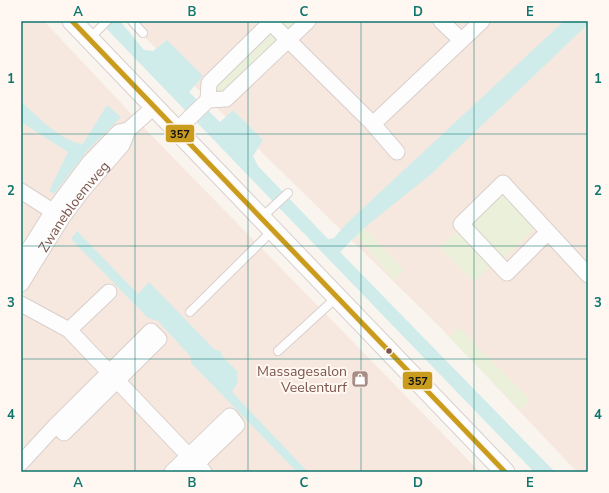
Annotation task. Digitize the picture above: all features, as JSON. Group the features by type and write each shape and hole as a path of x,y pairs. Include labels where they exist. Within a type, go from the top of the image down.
{"street":[{"path":"72,21 93,35 154,107 181,126 269,219 337,297 505,472"},
{"path":"181,126 207,101 226,99 308,21"},
{"path":"441,21 461,40"},
{"path":"373,124 482,21"},
{"path":"207,101 209,83 271,22 288,41 373,124 397,152"},
{"name":"Zwanebloemweg","path":"21,262 58,214 122,145 128,130 154,107"},
{"path":"548,232 507,273 461,224 503,183 588,275"},
{"path":"21,191 58,214"},
{"name":"Zwanebloemweg","path":"21,284 58,214"},
{"path":"69,330 109,292"},
{"path":"21,304 69,330 194,466 172,472"},
{"path":"21,463 56,425 113,377"}],"lane":[{"path":"93,35 107,21"},
{"path":"132,21 143,33"},
{"path":"190,312 269,219 288,193"},
{"path":"278,351 337,297"}],"shaded area":[{"path":"21,21 44,21 153,137 480,472 21,472"},
{"path":"128,21 588,21 588,472 577,472 441,328"}],"green space":[{"path":"282,21 297,21 221,93 214,85"},
{"path":"505,192 536,227 503,259 473,224"},
{"path":"364,228 404,270 394,280 356,235"},
{"path":"457,232 490,267 474,282 440,247"},
{"path":"459,328 530,400 520,410 449,337"}],"water":[{"path":"99,21 120,21 144,50 153,51 167,40 203,76 189,92 220,122 233,110 263,140 253,156 258,166 328,239 334,238 346,224 564,21 588,21 588,24 430,175 364,228 340,252 555,472 534,472"},
{"path":"21,101 49,127 66,138 83,144 107,105 121,117 87,151 54,194 49,191 68,152 21,122"},
{"path":"77,231 138,294 149,282 215,350 221,351 221,355 237,371 238,382 232,392 308,472 297,472 191,363 191,357 158,321 148,318 71,239"}],"transit line":[{"name":"357","path":"72,21 505,472"}],"place":[{"name":"Massagesalon Veelenturf","path":"360,379"}]}
